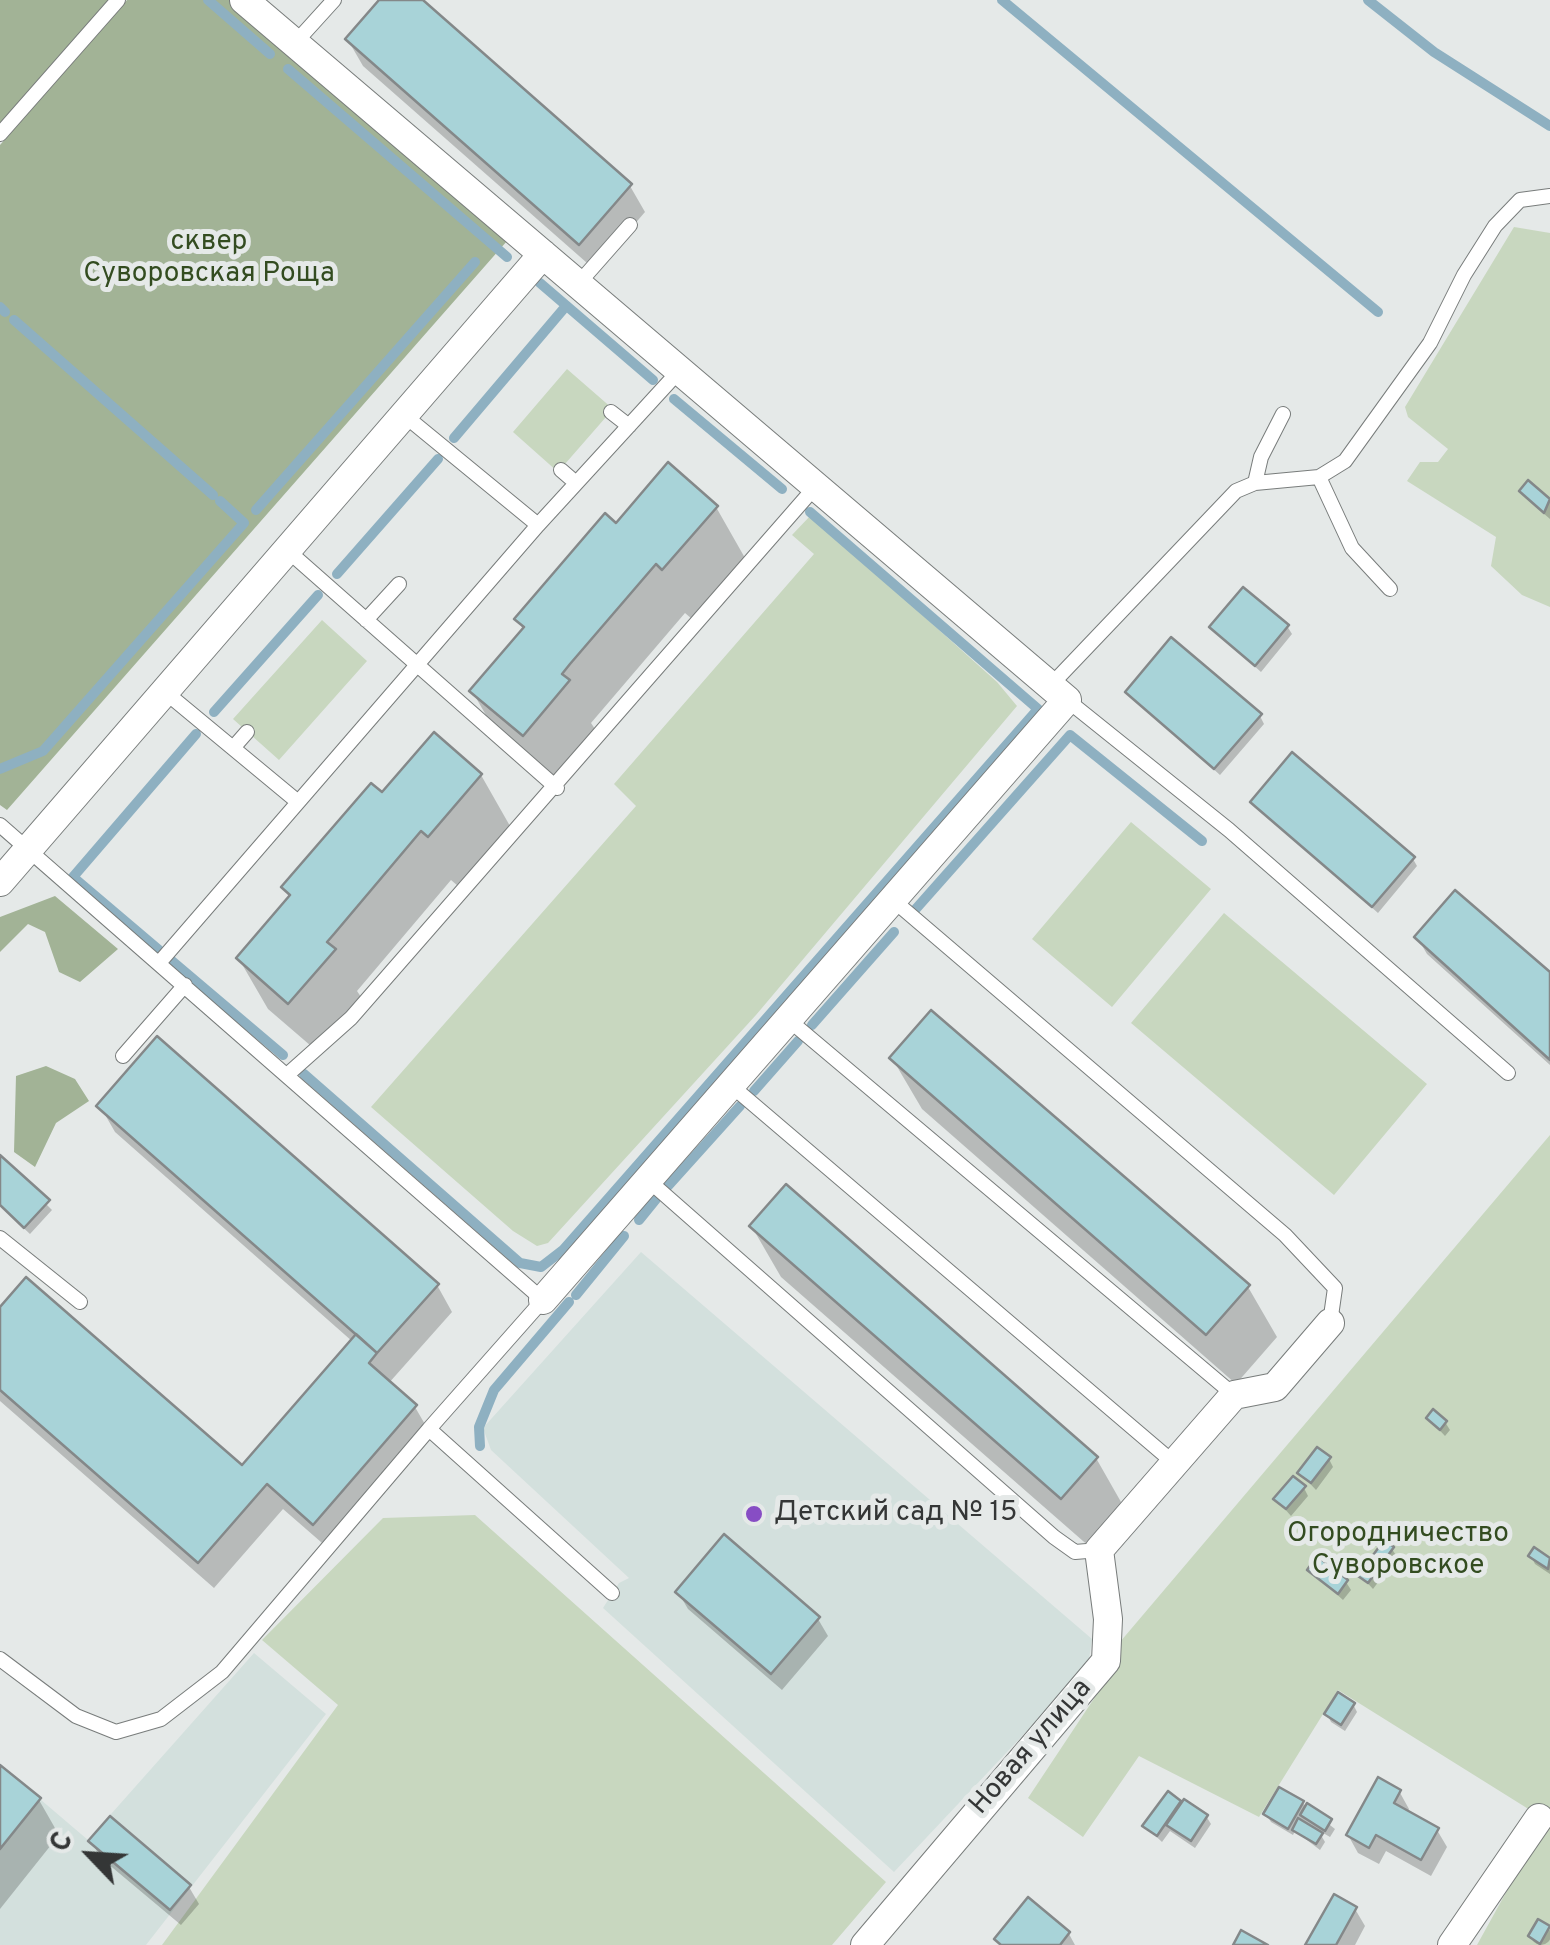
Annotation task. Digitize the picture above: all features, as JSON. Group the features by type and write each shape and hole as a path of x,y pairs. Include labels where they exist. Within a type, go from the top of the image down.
{"street":[{"path":"244,0 1059,693 894,900 542,1300"},
{"path":"0,882 543,254"},
{"path":"1099,1550 1234,1396 1275,1387 1330,1323"},
{"name":"Новая улица","path":"865,1945 1106,1661 1108,1619 1099,1550"},
{"path":"1452,1945 1540,1818"}],"lane":[{"path":"0,134 118,0"},
{"path":"295,44 334,0"},
{"path":"1508,1073 1229,830 1059,693 1236,492 1255,483 1318,477 1345,461 1384,414 1430,343 1464,275 1495,226 1520,200 1550,196"},
{"path":"578,284 630,225"},
{"path":"159,963 538,526 680,370"},
{"path":"611,412 628,426"},
{"path":"404,414 538,526"},
{"path":"1255,483 1261,457 1282,414"},
{"path":"561,470 576,484"},
{"path":"1318,477 1352,548 1390,589"},
{"path":"287,1076 352,1018 816,486"},
{"path":"288,550 556,788"},
{"path":"366,620 399,584"},
{"path":"164,691 298,802"},
{"path":"233,748 247,732"},
{"path":"0,826 542,1300 222,1672 161,1719 116,1732 76,1716 0,1659"},
{"path":"894,900 1284,1235 1335,1288 1330,1323"},
{"path":"123,1056 185,985"},
{"path":"790,1021 1234,1396"},
{"path":"733,1087 1174,1463"},
{"path":"648,1180 1054,1537 1075,1552 1099,1550"},
{"path":"0,1238 80,1302"},
{"path":"430,1429 612,1593"}],"shaded area":[{"name":"Детский сад № 15","path":"641,1252 1092,1639 1088,1666 894,1872 603,1608 619,1583 629,1578 491,1450 483,1428"},
{"path":"254,1653 326,1714 146,1945 0,1945 0,1765 88,1840"}],"green space":[{"path":"0,0 110,0 0,126"},
{"name":"сквер Суворовская Роща","path":"127,0 229,0 507,241 7,810 0,805 0,145"},
{"path":"1514,227 1550,233 1550,607 1522,595 1491,566 1496,537 1407,481 1420,462 1438,462 1448,449 1408,417 1405,407"},
{"path":"567,369 613,409 558,472 513,432"},
{"path":"811,515 997,682 1017,706 756,1015 548,1243 537,1246 513,1231 371,1107 636,806 614,784 814,554 792,535"},
{"path":"322,620 367,661 279,760 233,719"},
{"path":"1131,822 1211,889 1112,1007 1032,939"},
{"path":"55,896 118,949 80,982 59,972 45,932 28,924 0,952 0,917"},
{"path":"1224,913 1427,1084 1334,1195 1131,1023"},
{"path":"46,1066 75,1079 89,1101 56,1123 35,1167 14,1152 16,1076"},
{"name":"Огородничество Суворовское","path":"1550,1135 1550,1945 1477,1945 1546,1820 1338,1690 1259,1817 1139,1756 1083,1837 1028,1798 1111,1673 1120,1642"},
{"path":"475,1515 886,1882 832,1945 162,1945 338,1705 262,1640 383,1518"}],"building":[{"path":"379,0 423,0 632,184 579,245 345,39"},
{"path":"668,462 718,506 662,570 656,564 570,664 562,674 570,680 523,736 469,691 524,627 514,619 605,513 616,523"},
{"path":"1528,480 1550,499 1544,513 1519,491"},
{"path":"1243,587 1289,625 1255,666 1209,627"},
{"path":"1171,637 1262,714 1214,769 1125,692"},
{"path":"434,732 482,774 428,837 421,831 327,942 336,949 288,1004 236,958 290,895 281,887 371,783 382,792"},
{"path":"1292,752 1415,857 1372,907 1250,802"},
{"path":"1455,890 1550,972 1550,1060 1414,937"},
{"path":"931,1010 1250,1285 1206,1335 889,1058"},
{"path":"157,1036 439,1284 377,1353 96,1106"},
{"path":"0,1155 50,1200 24,1228 0,1205"},
{"path":"786,1184 1098,1457 1061,1499 749,1226"},
{"path":"26,1277 242,1465 356,1334 377,1353 369,1363 417,1405 313,1525 267,1484 198,1563 0,1390 0,1307"},
{"path":"1433,1409 1447,1421 1440,1430 1426,1418"},
{"path":"1317,1447 1331,1457 1311,1483 1297,1473"},
{"path":"1293,1476 1306,1486 1286,1509 1273,1499"},
{"path":"724,1534 820,1617 771,1674 675,1592"},
{"path":"1384,1540 1394,1547 1368,1583 1358,1576"},
{"path":"1534,1547 1550,1558 1548,1569 1528,1556"},
{"path":"1317,1556 1348,1580 1338,1594 1307,1570"},
{"path":"1338,1692 1355,1703 1341,1725 1324,1714"},
{"path":"0,1765 41,1798 0,1849"},
{"path":"1378,1777 1401,1790 1394,1803 1439,1828 1421,1860 1376,1835 1369,1848 1346,1835"},
{"path":"1279,1787 1304,1801 1288,1829 1263,1814"},
{"path":"1168,1791 1181,1801 1157,1836 1142,1826"},
{"path":"1184,1799 1208,1815 1191,1841 1166,1825"},
{"path":"1307,1803 1332,1819 1325,1831 1300,1815"},
{"path":"110,1816 191,1885 170,1910 88,1841"},
{"path":"1298,1818 1323,1833 1316,1844 1292,1830"},
{"path":"1334,1894 1357,1907 1336,1945 1305,1945"},
{"path":"1028,1897 1070,1932 1060,1945 1001,1945 994,1939"},
{"path":"1538,1919 1550,1926 1540,1944 1528,1936"},
{"path":"1241,1930 1268,1945 1233,1945"}],"waterway":[{"path":"208,0 270,54"},
{"path":"1002,0 1378,312"},
{"path":"1368,0 1434,52 1550,126"},
{"path":"288,69 507,257"},
{"path":"256,510 475,262"},
{"path":"540,283 653,380"},
{"path":"454,438 566,306"},
{"path":"0,307 5,312"},
{"path":"14,320 213,495"},
{"path":"674,399 782,489"},
{"path":"337,574 438,459"},
{"path":"0,769 43,751 244,523 220,501"},
{"path":"304,1074 520,1263 541,1267 563,1250 1038,709 810,512"},
{"path":"214,712 318,595"},
{"path":"159,950 73,877 196,734"},
{"path":"914,911 1070,735 1202,841"},
{"path":"812,1025 894,932"},
{"path":"172,961 283,1055"},
{"path":"754,1091 798,1041"},
{"path":"668,1186 740,1106"},
{"path":"639,1220 656,1199"},
{"path":"576,1295 624,1236"},
{"path":"480,1446 479,1427 494,1390 569,1302"}],"place":[{"name":"Детский сад № 15","path":"754,1514"}]}
